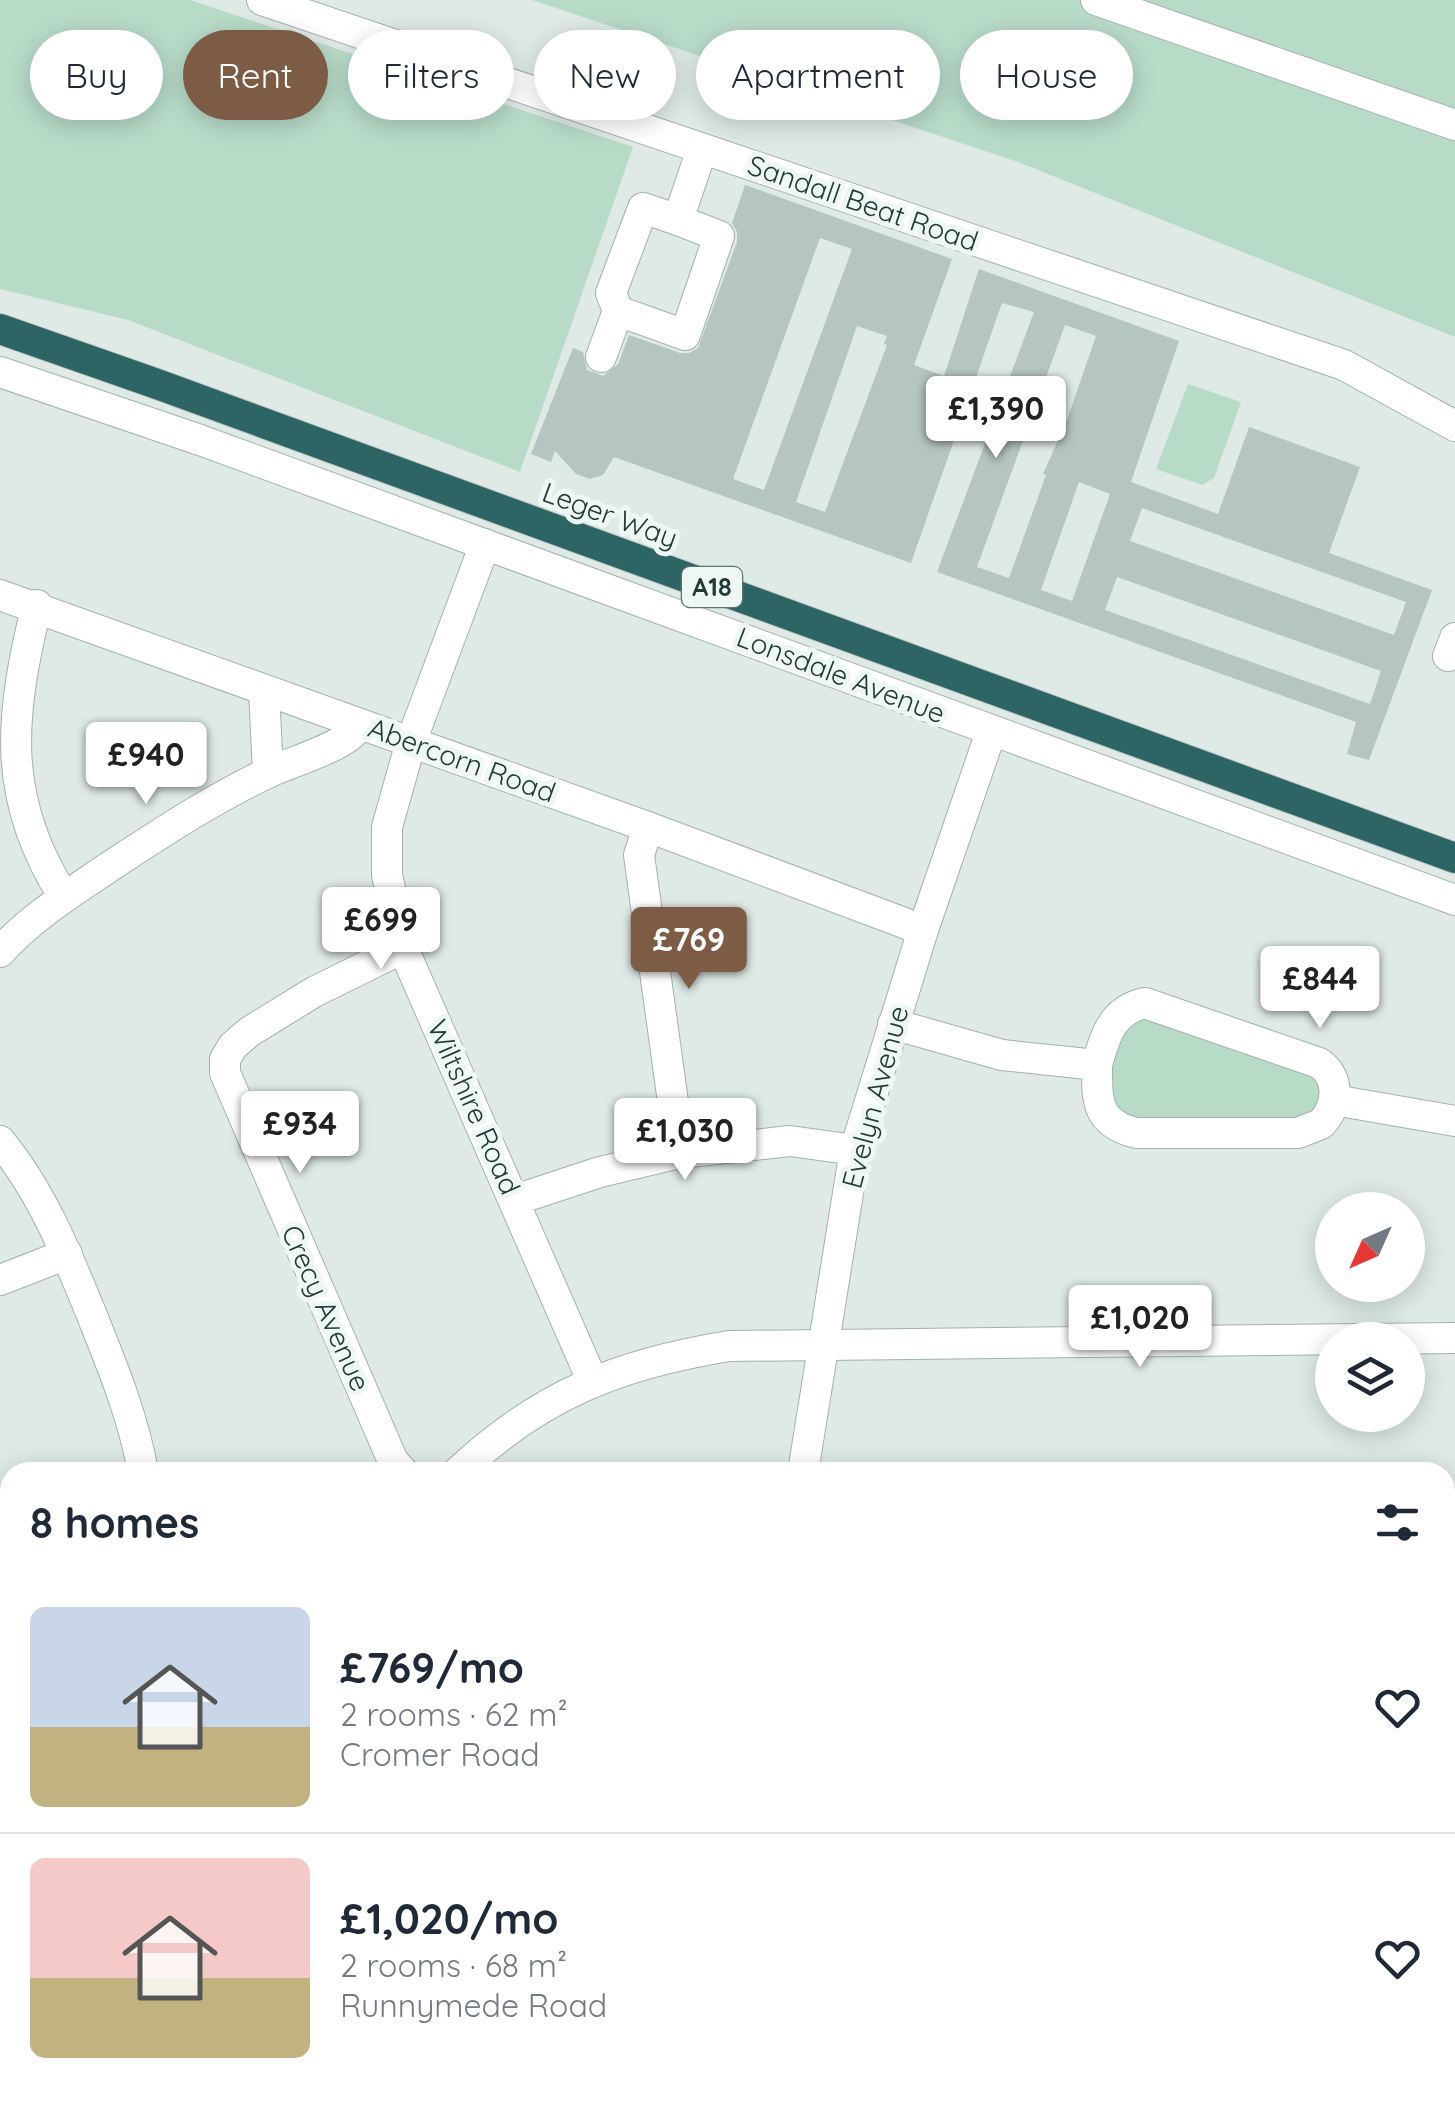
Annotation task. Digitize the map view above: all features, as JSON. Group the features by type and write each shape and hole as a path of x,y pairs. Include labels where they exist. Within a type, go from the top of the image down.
{"highway":[{"name":"Leger Way","path":"0,329 1455,856"}],"street":[{"name":"Sandall Beat Road","path":"262,0 1344,366 1455,426"},
{"path":"1096,0 1455,125"},
{"path":"678,220 702,149"},
{"path":"602,357 618,311 612,293 643,208 719,236 684,334 618,311"},
{"name":"Lonsdale Avenue","path":"0,372 200,440 1455,900"},
{"name":"Wiltshire Road","path":"485,544 411,742 387,827 393,914 403,948 592,1380"},
{"name":"Abercorn Road","path":"0,594 923,930"},
{"path":"37,606 16,703 15,758 24,812 37,850 64,898"},
{"path":"264,691 268,773"},
{"path":"0,952 64,898 162,832 268,773 356,733 360,724"},
{"name":"Evelyn Avenue","path":"805,1462 855,1150 990,732"},
{"path":"648,827 639,855 680,1153"},
{"name":"Crecy Avenue","path":"397,1462 385,1443 225,1073 225,1059 249,1032 314,992 403,948"},
{"path":"1145,1003 1319,1063 1332,1078 1334,1100 1321,1124 1298,1133 1136,1133 1122,1129 1103,1114 1098,1103 1096,1065 1113,1021 1124,1010 1145,1003"},
{"path":"894,1024 1002,1055 1096,1065"},
{"path":"1334,1100 1455,1121"},
{"path":"0,1141 67,1254 114,1371 141,1462"},
{"path":"515,1200 600,1172 680,1153 790,1141 855,1150"},
{"path":"0,1280 67,1254"},
{"path":"469,1462 542,1407 592,1380 670,1356 728,1346 1455,1338"}],"green space":[{"path":"0,0 190,0 280,30 183,30 183,120 328,120 328,46 348,52 348,120 514,120 514,108 534,114 534,120 552,120 633,147 520,472 128,320 0,289"},
{"path":"532,0 1455,0 1455,337 1018,162 892,120 940,120 940,30 696,30 696,55 676,48 676,30 622,30"},
{"path":"1188,384 1241,402 1214,478 1202,485 1156,469"},
{"path":"1128,1018 1172,1019 1177,1030 1283,1067 1298,1063 1326,1089 1314,1119 1231,1124 1222,1118 1163,1119 1150,1124 1118,1115 1107,1086 1108,1072"}],"building":[{"path":"745,185 952,259 914,365 944,376 979,269 1179,341 1131,482 1218,514 1249,427 1360,467 1329,553 1432,590 1369,760 1347,754 1356,722 937,572 1034,312 1002,303 911,563 614,457 603,475 590,479 576,474 555,451 551,462 531,454 573,348 583,352 587,370 603,376 618,364 629,335 680,353 698,348 737,242 732,223","holes":["820,238 852,249 764,490 733,479","1065,325 1096,336 1067,420 1043,474 1046,475 1009,578 977,567","857,326 887,336 887,345 825,512 796,502","1079,482 1110,494 1072,601 1041,590","1142,508 1406,602 1394,635 1130,541","1117,577 1381,671 1370,704 1105,610"]}]}
